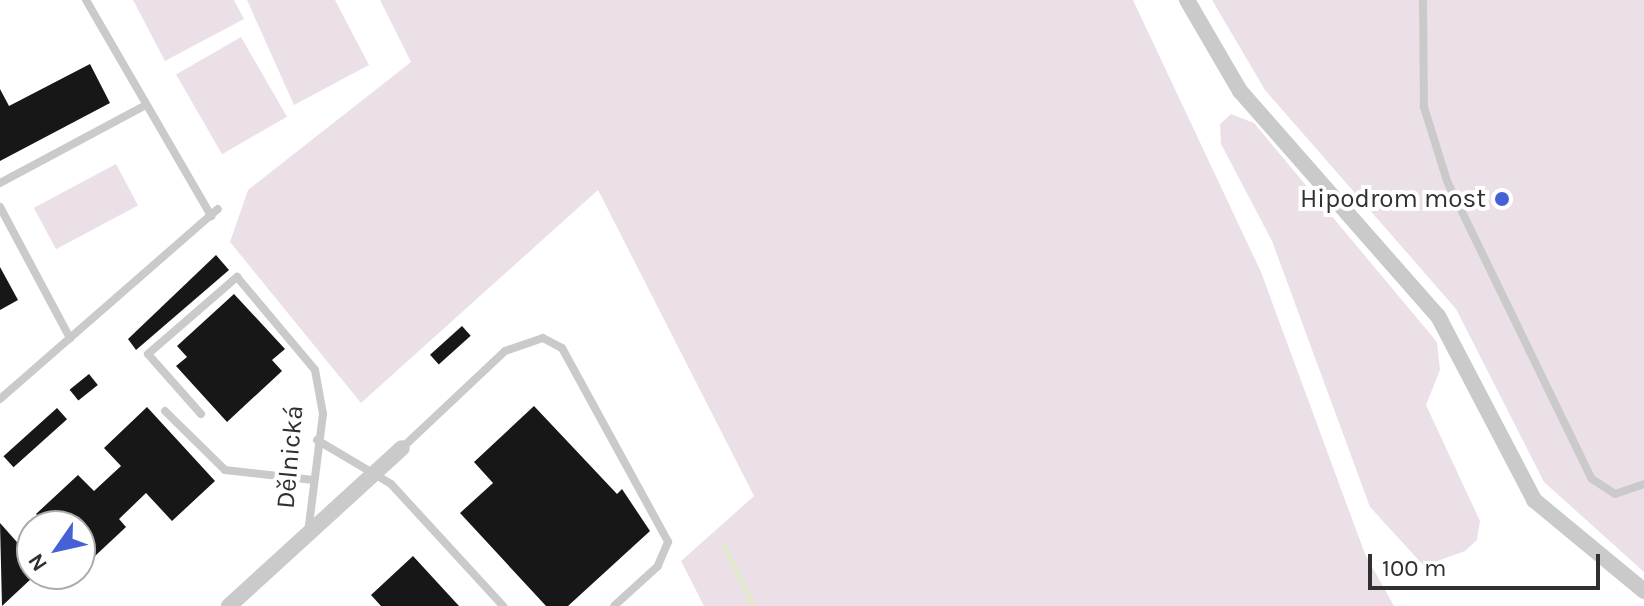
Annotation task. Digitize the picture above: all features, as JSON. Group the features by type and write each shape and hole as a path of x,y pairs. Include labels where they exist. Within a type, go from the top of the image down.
{"street":[{"path":"1187,0 1240,91 1438,316 1534,500 1644,591"},
{"name":"Dělnická","path":"229,606 402,448"}],"lane":[{"path":"0,399 214,212 146,105 86,0"},
{"path":"1423,0 1424,107 1447,181 1592,479 1615,494 1644,484"},
{"path":"0,183 146,105"},
{"path":"0,207 70,338"},
{"path":"0,234 10,229"},
{"name":"Dělnická","path":"201,414 148,354 237,277 296,342 315,370 323,414 317,440 308,535"},
{"path":"402,448 505,351 526,338 562,348 668,542 658,566 614,606"},
{"path":"165,411 225,470 313,480"},
{"path":"317,440 411,504 503,606"}],"shaded area":[{"path":"133,0 234,0 244,19 165,61"},
{"path":"247,0 335,0 369,65 294,105"},
{"path":"380,0 1133,0 1261,272 1365,554 1394,606 704,606 681,561 754,496 598,190 361,403 230,242 248,190 411,62"},
{"name":"Hipodrom most","path":"1212,0 1644,0 1644,572 1544,482 1456,309 1265,90"},
{"path":"241,37 287,117 222,154 176,74"},
{"path":"1231,114 1254,123 1437,342 1440,370 1426,405 1480,521 1477,540 1465,551 1424,566 1370,507 1272,241 1221,144 1220,124"},
{"path":"116,164 138,205 56,249 34,208"}],"building":[{"path":"90,64 110,103 0,161 0,89 9,106"},
{"path":"216,255 229,270 136,350 128,339"},
{"path":"0,267 18,300 0,310"},
{"path":"234,294 285,349 272,360 282,371 227,422 176,366 187,357 177,346"},
{"path":"462,326 471,336 439,364 430,355"},
{"path":"89,374 98,385 78,401 70,390"},
{"path":"534,406 617,494 622,489 650,531 568,606 546,606 460,513 493,483 474,462"},
{"path":"147,407 215,481 172,521 146,493 119,519 126,527 96,555 96,510 40,510 78,475 94,491 121,466 104,448"},
{"path":"57,408 67,419 14,467 3,456"},
{"path":"0,523 16,541 16,590 19,590 2,606"},
{"path":"413,556 459,606 381,606 371,595"}],"waterway":[{"path":"724,546 753,606"}],"place":[{"name":"Hipodrom most","path":"1502,199"}]}
